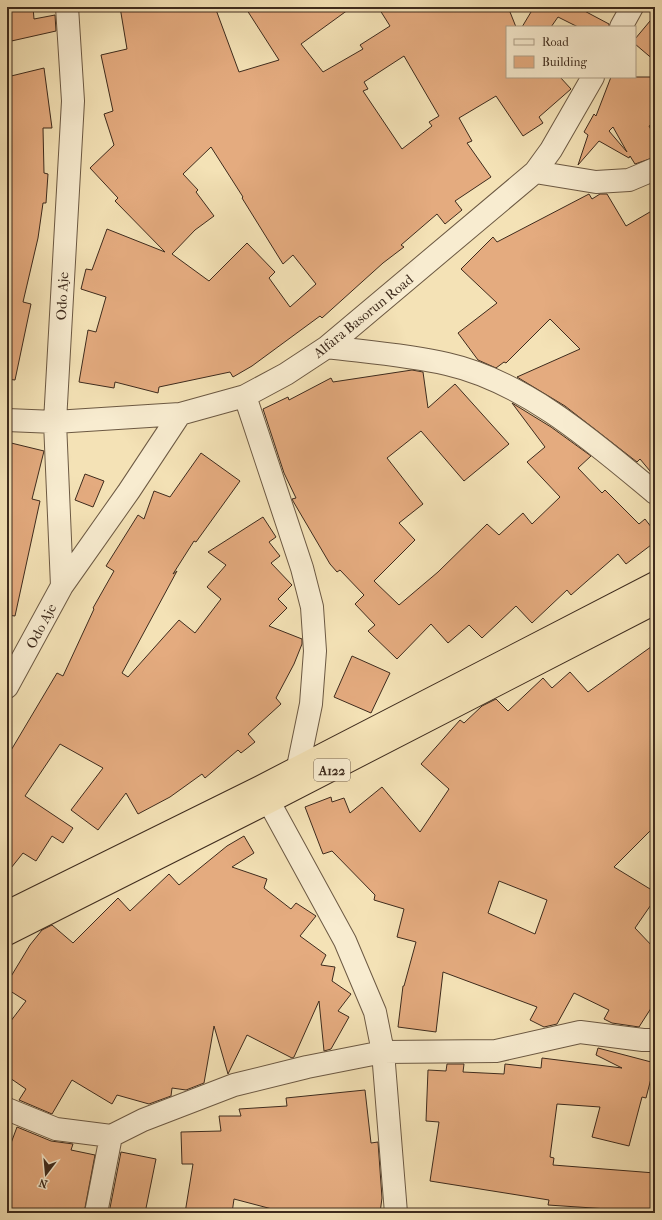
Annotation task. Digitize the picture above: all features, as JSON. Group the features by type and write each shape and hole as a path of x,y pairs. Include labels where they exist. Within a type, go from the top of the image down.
{"highway":[{"name":"A122","path":"7,912 298,768 655,583"},
{"name":"A122","path":"7,934 269,802 655,603"}],"street":[{"name":"Odo Aje","path":"62,586 55,422 73,101 67,7"},
{"path":"622,26 632,7"},
{"name":"Alfara Basorun Road","path":"7,420 55,422 180,414 245,396 286,374 327,347 535,172 551,150 592,78"},
{"path":"535,172 596,182 629,180 655,169"},
{"path":"327,347 448,364 498,382 542,407 596,444 655,493"},
{"path":"245,396 302,568 312,607 315,651 311,704 298,768"},
{"name":"Odo Aje","path":"7,687 62,586 129,491 180,414"},
{"path":"269,802 345,941 375,1012 383,1052 396,1213"},
{"path":"7,1109 56,1129 112,1136 144,1120 234,1085 307,1067 383,1052 496,1051 580,1032 643,1040 655,1040"},
{"path":"96,1213 112,1136"}],"building":[{"path":"7,7 33,7 34,19 55,15 56,31 7,42"},
{"path":"120,7 215,7 239,72 279,60 245,7 352,7 301,44 323,72 363,49 360,45 390,26 378,7 508,7 516,26 506,26 506,78 561,78 571,89 539,117 543,123 523,136 496,96 459,118 472,141 467,143 491,177 455,201 462,210 445,224 437,214 401,245 404,247 383,263 322,318 320,316 252,366 233,377 230,372 159,387 158,393 115,382 114,388 79,382 88,330 96,332 106,297 81,289 86,269 92,270 107,229 165,252 115,201 118,198 90,168 114,145 104,114 113,111 101,55 127,49","holes":["404,56 439,116 429,122 432,126 402,149 363,91 368,89 364,82","211,147 243,197 242,198 283,264 293,255 316,284 290,307 269,278 275,272 247,243 209,281 172,254 195,230 214,216 196,192 198,190 183,174"]},
{"path":"534,7 577,7 609,24 609,26 576,26 558,17 552,26 523,26"},
{"path":"655,15 655,61 636,45 636,38"},
{"path":"44,68 52,128 43,128 44,173 48,174 46,203 43,203 38,238 23,302 31,304 15,380 7,379 7,102 11,101 7,77"},
{"path":"655,77 655,122 649,126 655,137 655,157 635,164 630,156 629,158 599,141 578,165 588,135 584,132 594,114 596,116 611,78","holes":["613,127 627,152 609,131"]},
{"path":"589,194 592,199 600,194 607,194 626,226 655,209 655,477 640,459 637,462 565,406 517,377 580,349 550,319 506,363 504,362 496,368 478,360 458,333 497,303 461,269 493,237 497,242"},
{"path":"412,370 423,372 428,408 455,384 509,444 464,481 421,431 387,458 423,504 399,523 415,540 374,581 399,605 438,572 487,524 499,535 523,513 532,524 560,497 527,462 545,447 512,403 551,427 591,456 578,468 602,493 605,490 639,524 645,519 655,532 655,542 626,564 618,554 571,595 567,590 532,623 516,606 482,638 469,625 448,643 431,624 397,659 368,631 375,625 355,604 364,595 340,570 337,572 330,564 293,501 292,499 296,498 284,473 263,409 288,397 289,400 331,378 333,382"},
{"path":"7,442 44,451 32,499 40,501 15,616 7,615"},
{"path":"201,453 240,481 196,542 194,541 173,574 177,571 122,673 128,677 179,620 195,633 221,599 207,587 226,565 208,552 263,517 276,537 269,542 280,556 271,563 292,585 278,599 287,608 269,626 302,639 302,644 294,664 276,698 281,704 248,734 255,742 241,753 238,750 205,778 202,774 170,797 138,814 126,793 98,830 71,810 103,768 60,744 25,796 73,828 63,843 52,836 36,861 23,853 7,873 7,757 57,673 63,676 94,609 93,608 114,571 106,566 138,515 144,519 154,491 170,497"},
{"path":"85,474 104,481 93,507 75,500"},
{"path":"655,644 655,826 614,867 655,892 655,899 635,928 655,949 655,1002 639,1027 612,1023 604,1019 609,1010 574,993 557,1024 544,1027 530,1020 537,1007 443,972 436,1032 398,1027 403,986 416,942 397,937 404,909 374,900 375,895 332,851 323,854 305,807 331,797 332,802 344,798 350,813 382,787 420,832 449,789 421,764 460,720 464,723 482,706 496,699 508,711 543,678 552,688 570,672 588,692","holes":["499,881 547,900 535,934 488,913"]},
{"path":"352,656 390,673 371,713 334,697"},
{"path":"244,836 254,853 232,867 267,879 264,888 291,909 296,903 316,916 300,936 326,955 321,965 335,967 332,981 351,994 338,1011 349,1017 331,1049 324,1051 319,1001 294,1057 292,1058 247,1035 228,1074 214,1026 204,1083 186,1090 172,1088 171,1096 149,1104 117,1095 112,1104 72,1080 52,1114 19,1100 26,1089 7,1076 7,1026 26,1001 7,989 7,983 30,945 42,930 52,925 73,943 118,898 130,911 169,874 179,885 227,846"},
{"path":"598,1048 655,1063 646,1098 642,1097 629,1146 592,1137 600,1107 557,1104 550,1157 554,1158 553,1165 655,1173 655,1213 609,1213 608,1209 548,1205 549,1200 430,1181 439,1122 426,1121 428,1070 446,1071 447,1064 464,1064 463,1072 504,1074 505,1064 541,1068 542,1058 622,1068 596,1055"},
{"path":"365,1090 371,1143 378,1142 382,1198 380,1213 270,1213 272,1209 234,1199 232,1213 185,1213 193,1164 182,1164 181,1132 221,1131 219,1116 241,1116 239,1109 287,1106 286,1098"},
{"path":"17,1127 51,1141 73,1144 71,1150 95,1155 84,1213 26,1213 7,1208 7,1154"},
{"path":"121,1152 156,1159 145,1213 109,1213"}]}
